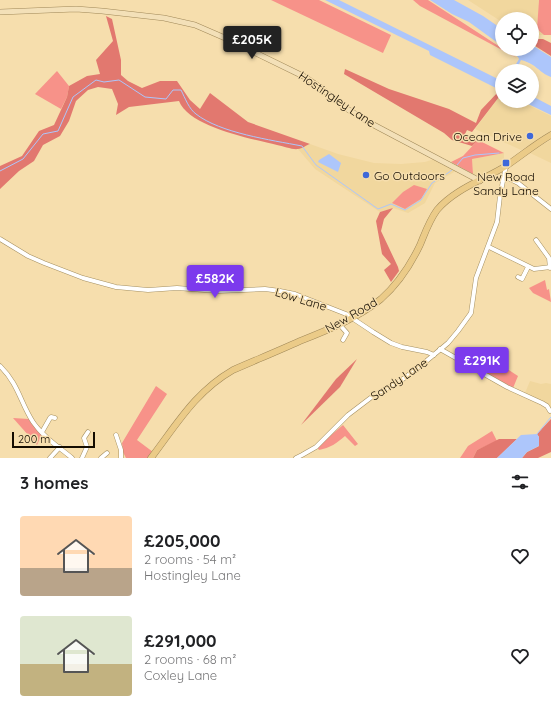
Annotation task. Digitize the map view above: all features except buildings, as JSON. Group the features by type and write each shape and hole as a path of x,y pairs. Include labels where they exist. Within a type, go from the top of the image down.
{"highway":[{"name":"New Road","path":"151,458 195,401 212,383 233,370 339,324 381,299 412,261 432,218 444,203 451,197 490,175 532,146 551,135"}],"main road":[{"name":"Hostingley Lane","path":"0,12 76,9 164,18 195,25 305,77 344,107 370,123 480,181"}],"street":[{"name":"Sandy Lane","path":"296,458 316,447 348,416 373,396 403,379 434,355 458,331 471,313 476,278 489,247 497,222 506,165"},
{"path":"490,175 496,179 504,178 518,183 551,209"},
{"name":"Low Lane","path":"0,239 28,256 44,263 83,278 116,287 148,290 186,288 218,291 251,289 280,291 295,294 338,310 402,347 427,352 434,355"},
{"path":"489,247 534,269 551,267 549,258 536,240"},
{"path":"520,279 528,267"},
{"path":"339,324 347,333 343,340"},
{"path":"440,349 507,387 542,403 547,406 550,411"},
{"path":"0,366 9,375 29,415 42,432 72,458"},
{"path":"42,432 50,418 55,418"},
{"path":"82,458 88,447 84,438 88,432"},
{"path":"116,434 121,450 121,458"},
{"path":"50,458 60,447"},
{"path":"101,458 107,453"}],"shaded area":[{"path":"271,0 319,0 391,35 383,53"},
{"path":"413,0 428,0 495,44 495,46 420,6"},
{"path":"468,0 539,0 538,12 495,12 495,17"},
{"path":"539,0 551,0 551,35 544,35 539,31"},
{"path":"106,16 112,19 121,60 121,75 128,81 142,88 160,81 177,81 190,100 200,109 210,93 248,122 310,144 300,149 293,149 222,130 195,118 185,110 179,101 129,107 116,115 118,104 112,89 98,87 88,90 76,101 69,121 60,136 43,145 34,161 19,171 0,189 0,166 22,156 39,131 54,125 67,97 69,86 87,76 100,74 96,60 113,41"},
{"path":"539,31 544,35 539,35"},
{"path":"539,39 543,39 551,43 551,56 539,48"},
{"path":"345,69 389,89 449,109 476,123 481,110 495,95 495,102 472,132 467,130 465,134 478,140 472,146 452,140 444,133 344,74"},
{"path":"57,71 69,86 67,97 61,109 35,94"},
{"path":"495,102 495,108 534,108 551,116 551,133 521,150 475,129"},
{"path":"478,140 504,153 472,159 473,174 451,162 463,156"},
{"path":"551,140 551,163 528,152"},
{"name":"Go Outdoors","path":"310,144 338,154 374,163 401,164 425,162 434,159 456,171 435,183 425,203 408,213 393,208 380,212 315,169 298,149"},
{"path":"504,153 504,163 482,176 473,174 472,159"},
{"path":"414,185 427,189 421,199 405,209 392,203 403,192"},
{"path":"393,208 384,219 381,231 399,271 391,282 384,270 391,264 382,254 376,221 380,212"},
{"path":"545,280 547,290 549,289 551,302 533,293 529,288"},
{"path":"357,359 340,387 301,425 336,379"},
{"path":"478,360 494,368 498,363 518,376 513,388 472,365"},
{"path":"530,381 541,384 551,384 551,410 525,393"},
{"path":"156,386 167,394 137,440 153,452 148,458 126,458 123,452 122,443"},
{"path":"13,418 29,419 42,434 37,445"},
{"path":"551,419 551,452 538,458 522,458 527,452 539,446 539,437 537,434"},
{"path":"343,425 358,444 355,446 345,436 333,445 319,450 317,447"},
{"path":"492,431 497,441 477,450 473,458 460,458 468,446"},
{"path":"499,439 517,439 497,458 473,458 477,450"}],"water":[{"path":"325,0 339,0 495,78 495,88 430,55 429,51"},
{"path":"430,0 454,0 483,16 495,24 495,41 469,22 452,14"},
{"path":"539,49 551,57 551,77 539,70 539,64 531,64 521,60 519,64 516,64 519,59 517,56 539,56"},
{"path":"539,100 551,106 551,115 536,108 539,108"},
{"path":"329,154 341,163 338,172 318,162"},
{"path":"537,434 539,437 539,446 527,452 522,458 497,458 521,435"}],"waterway":[{"path":"0,171 23,159 43,134 58,131 73,97 96,80 104,82 119,80 145,97 166,99 173,90 181,90 191,109 206,121 246,135 302,146 316,165 378,209 391,204 405,210 421,200 432,183 453,169"},
{"path":"457,165 463,158 475,155 499,153"},
{"path":"537,434 551,417"}],"place":[{"name":"Ocean Drive","path":"530,136"},
{"name":"New Road Sandy Lane","path":"506,163"},
{"name":"Go Outdoors","path":"366,175"}]}
